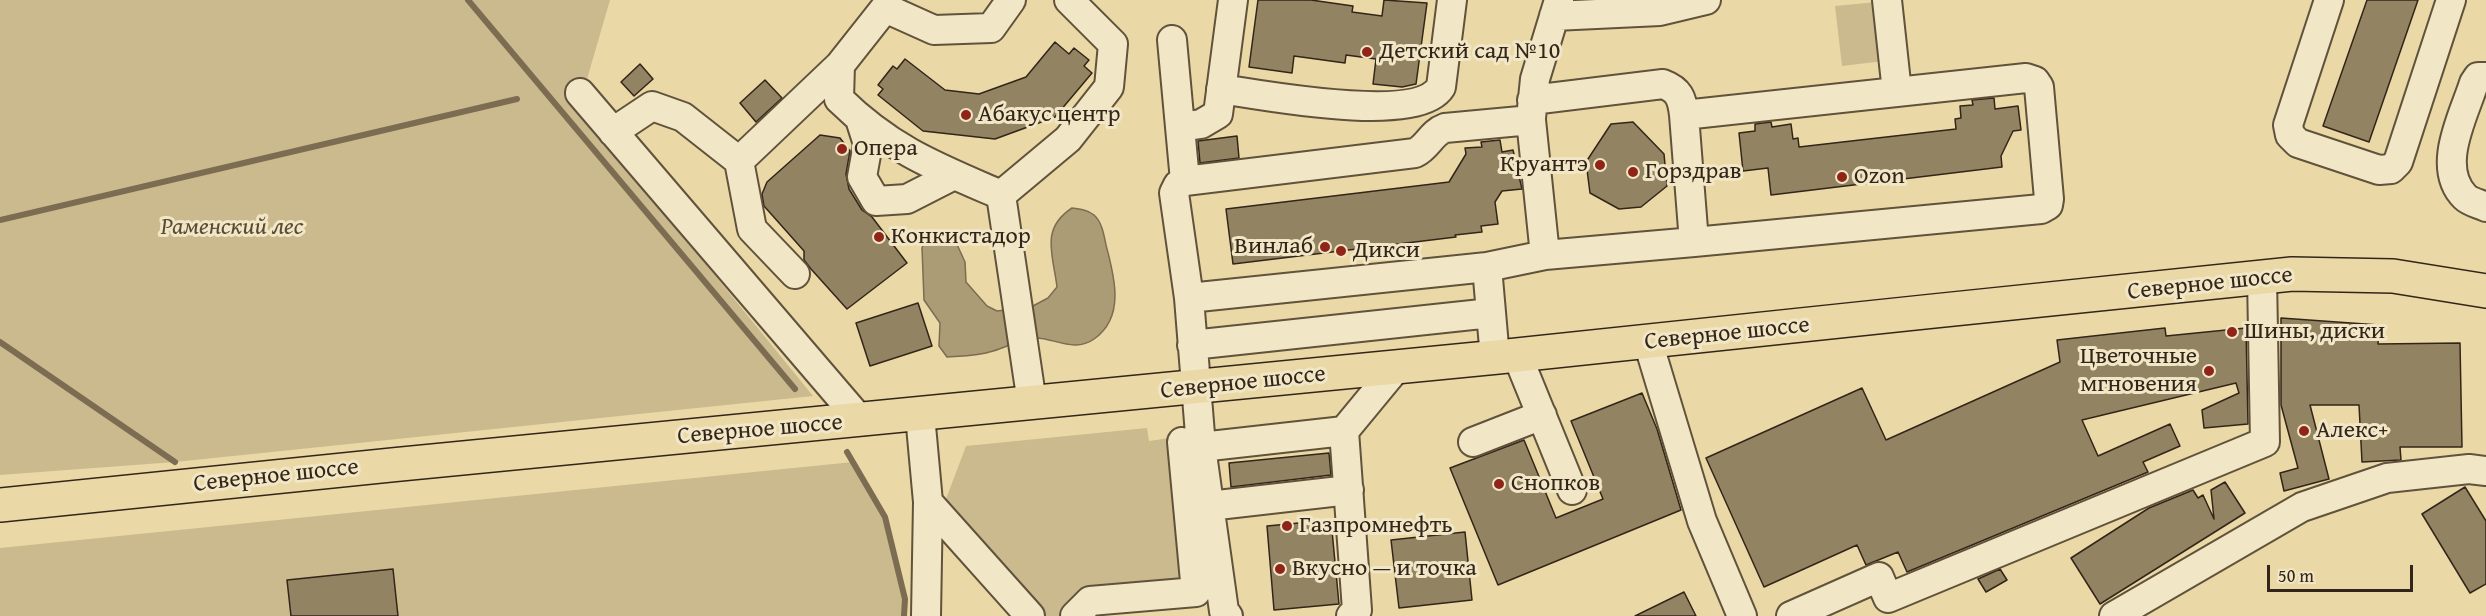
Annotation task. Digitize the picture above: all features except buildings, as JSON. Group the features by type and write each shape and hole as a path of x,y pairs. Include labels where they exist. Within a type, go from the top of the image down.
{"main road":[{"name":"Северное шоссе","path":"0,505 583,445 861,421 1506,357 2262,277 2341,274 2392,276 2486,291"}],"lane":[{"path":"740,160 840,65 885,8 934,30 991,28 1011,0"},
{"path":"1001,195 1068,140 1109,87 1113,44 1069,0"},
{"path":"1180,127 1202,124 1218,114 1233,0"},
{"path":"1221,89 1361,108 1431,97 1440,87 1452,0"},
{"path":"1545,255 1532,110 1535,79 1556,8 1660,11 1706,0"},
{"path":"1887,0 1897,92"},
{"path":"2329,0 2288,125 2290,135 2298,143 2379,170 2391,169 2398,162 2451,0"},
{"path":"1172,40 1185,181"},
{"path":"840,65 839,99 860,119 913,157 1001,195"},
{"path":"2486,77 2478,77 2474,83 2452,151 2452,169 2457,184 2466,198 2486,207"},
{"path":"1188,298 1487,267 1545,255 2041,209 2048,205 2039,87 2035,81 2026,78 1684,115"},
{"path":"1075,616 1090,602 1196,592 1186,388 1192,345 1174,193 1178,185 1185,181 1415,153 1424,147 1438,130 1445,128 1663,84 1675,88 1682,99 1694,242"},
{"path":"580,93 861,421"},
{"path":"613,132 652,106 683,117 740,160 752,229 795,274"},
{"path":"860,119 868,144 862,177 876,201 907,199 954,175"},
{"path":"1001,195 1032,404"},
{"path":"1487,267 1491,313 1506,357 1542,415 1572,490"},
{"path":"1791,616 1879,577 1888,598 2265,442 2262,277"},
{"path":"1192,345 1491,313"},
{"path":"1648,342 1702,522 1742,616"},
{"path":"1201,447 1344,431 1396,368"},
{"path":"1186,388 1201,447 1224,611 1228,616"},
{"path":"920,415 928,502 926,616"},
{"path":"1473,442 1542,415"},
{"path":"1344,431 1357,610 1351,616"},
{"path":"2114,616 2302,507 2387,478 2469,469 2486,471"},
{"path":"1209,506 1349,490"},
{"path":"928,502 1030,616"}],"green space":[{"name":"Раменский лес","path":"0,0 610,0 585,86 570,97 813,396 175,462 0,475"},
{"path":"1877,2 1884,61 1842,66 1835,6"},
{"path":"1147,428 1149,441 1170,438 1186,584 1060,616 1046,616 1036,610 959,520 946,499 966,446"},
{"path":"853,462 885,517 905,599 904,616 0,616 0,548"}],"shaded area":[{"path":"1072,208 1094,215 1103,233 1112,269 1115,295 1114,308 1104,330 1094,339 1079,345 1030,338 987,353 947,357 939,346 940,323 924,300 922,248 925,241 940,236 954,238 965,262 966,282 987,306 997,311 1031,307 1048,298 1057,287 1051,243 1052,234 1062,216"}],"waterway":[{"path":"468,0 795,389"},
{"path":"0,220 517,99"},
{"path":"0,342 175,462"},
{"path":"847,452 885,517 905,599 904,616"}],"place":[{"name":"Детский сад №10","path":"1367,52"},
{"name":"Абакус центр","path":"966,115"},
{"name":"Опера","path":"842,149"},
{"name":"Круантэ","path":"1600,165"},
{"name":"Горздрав","path":"1633,172"},
{"name":"Ozon","path":"1842,177"},
{"name":"Конкистадор","path":"879,237"},
{"name":"Винлаб","path":"1325,247"},
{"name":"Дикси","path":"1341,251"},
{"name":"Шины, диски","path":"2232,332"},
{"name":"Цветочные мгновения","path":"2209,371"},
{"name":"Алекс+","path":"2304,431"},
{"name":"Снопков","path":"1499,484"},
{"name":"Газпромнефть","path":"1287,526"},
{"name":"Вкусно — и точка","path":"1280,569"}]}
